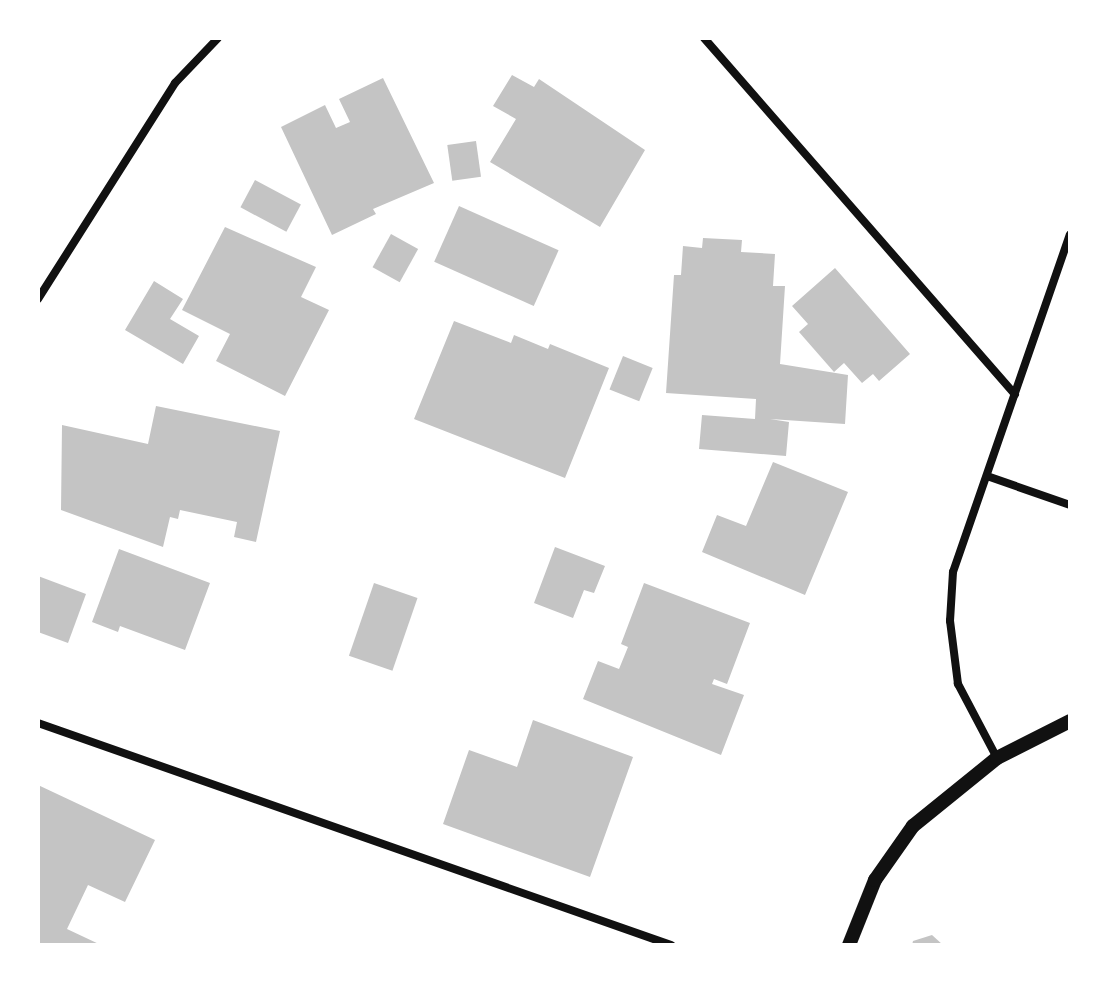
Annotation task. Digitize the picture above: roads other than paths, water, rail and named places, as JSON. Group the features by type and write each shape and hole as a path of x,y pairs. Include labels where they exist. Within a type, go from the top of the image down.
{"street":[{"path":"38,299 175,83 218,38"},
{"path":"704,38 1015,395"},
{"path":"997,758 958,684 950,621 953,572 1070,235"},
{"path":"987,476 1070,505"},
{"path":"849,945 875,880 913,826 997,758 1070,721"},
{"path":"38,723 671,945"}]}
